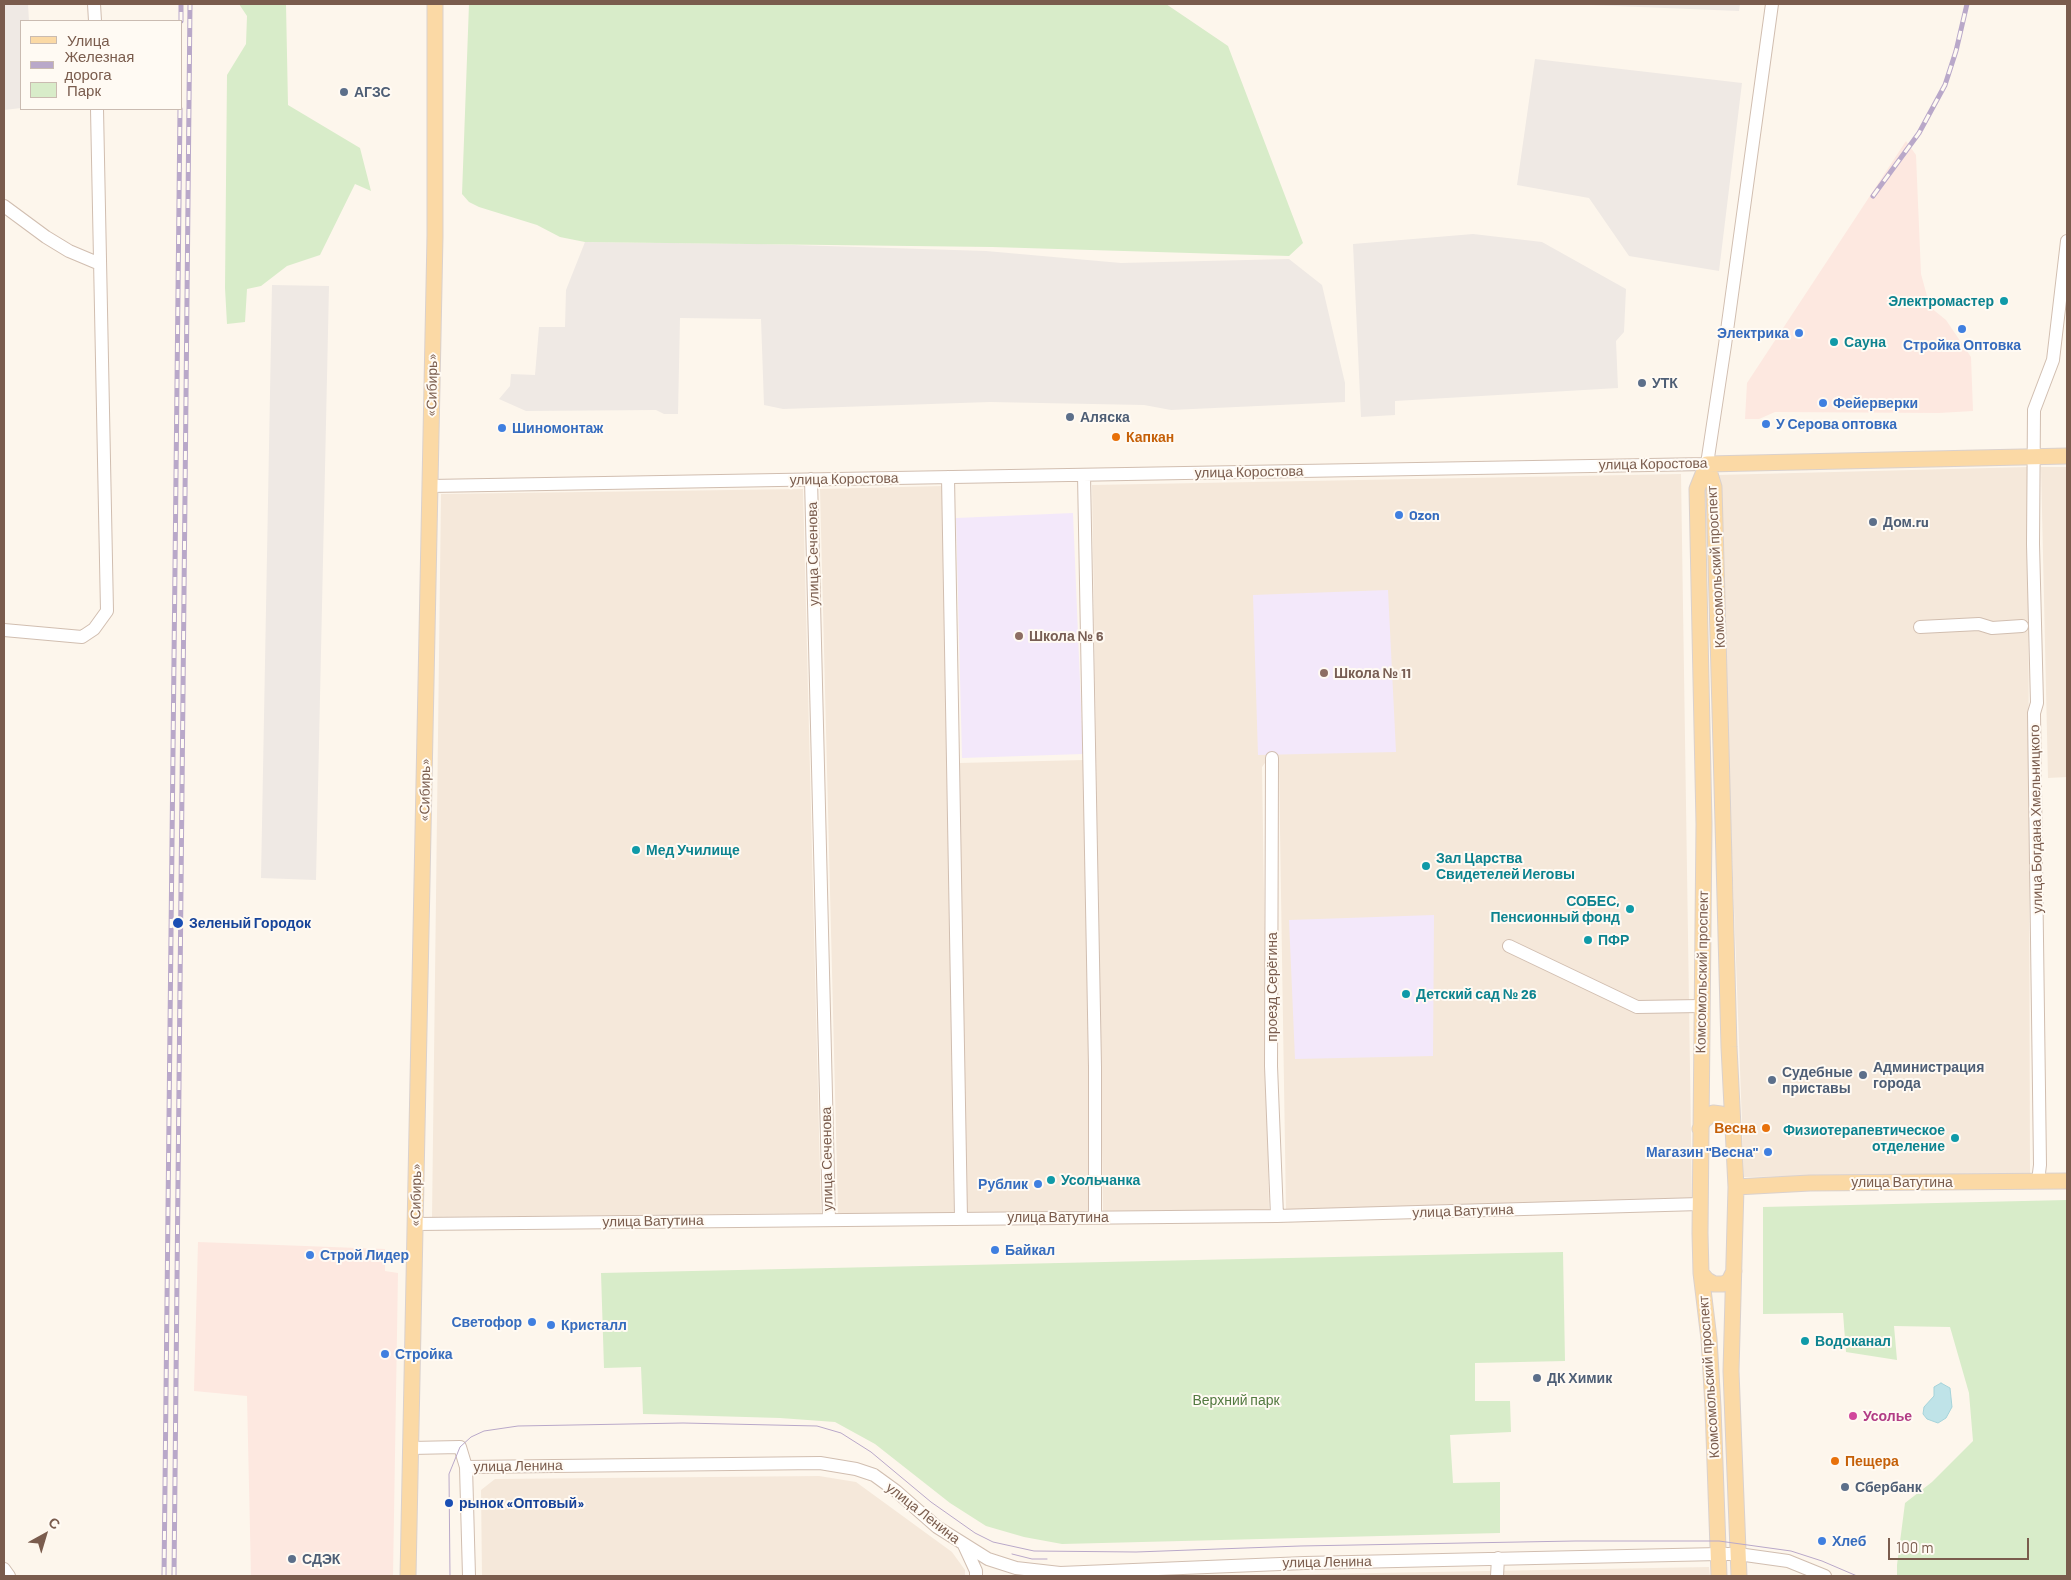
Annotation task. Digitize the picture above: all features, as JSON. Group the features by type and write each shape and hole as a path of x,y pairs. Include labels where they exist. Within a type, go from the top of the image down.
{"main road":[{"name":"«Сибирь»","path":"408,1576 435,236 435,4"},
{"name":"улица Коростова","path":"1707,464 2067,456"},
{"name":"Комсомольский проспект","path":"1707,464 1697,489 1704,824 1700,1204 1701,1273 1711,1375 1719,1576"},
{"name":"Комсомольский проспект","path":"1707,464 1714,487 1729,1047 1736,1187 1731,1371 1739,1576"},
{"path":"1700,1129 1703,1121 1713,1113 1721,1114 1728,1119 1733,1130"},
{"name":"улица Ватутина","path":"1736,1187 1810,1183 2067,1181"},
{"path":"1701,1273 1714,1284 1722,1284 1729,1281 1734,1271"}],"street":[{"path":"94,4 95,20"},
{"path":"1707,464 1727,336 1772,4"},
{"path":"4,630 82,637 94,629 107,611 97,110"},
{"path":"4,206 46,237 69,251 100,264"},
{"name":"улица Богдана Хмельницкого","path":"2038,1181 2040,1165 2034,722 2037,703 2033,544 2034,410 2053,360 2067,241"},
{"name":"улица Коростова","path":"430,486 1707,464"},
{"path":"1084,474 1095,1067 1095,1217"},
{"path":"948,477 961,1218"},
{"name":"улица Сеченова","path":"811,479 828,1220"},
{"path":"1920,627 1979,624 1992,628 2022,626"},
{"name":"проезд Серёгина","path":"1272,758 1271,1066 1277,1216"},
{"path":"1509,946 1637,1008 1701,1006"},
{"name":"улица Ватутина","path":"415,1224 1277,1216 1700,1204"},
{"path":"410,1448 460,1447 466,1467 469,1576"},
{"name":"улица Ленина","path":"466,1467 820,1463 856,1469 874,1475 896,1491 937,1527 988,1559 1016,1568 1060,1574 1255,1570 1498,1558 1738,1554 1788,1561 1825,1576"},
{"path":"964,1545 976,1571 976,1576"},
{"path":"1498,1558 1498,1576"},
{"path":"4,1569 9,1576"}],"shaded area":[{"path":"4,4 28,4 29,20 20,20 20,108 4,110"},
{"path":"1566,4 1740,4 1739,11"},
{"path":"1535,59 1742,83 1719,271 1629,256 1589,198 1517,185"},
{"path":"1906,141 1916,155 1921,274 1930,307 1946,320 1971,357 1973,411 1939,413 1775,412 1759,419 1745,419 1747,383"},
{"path":"1473,234 1542,242 1626,289 1624,332 1616,341 1618,388 1395,401 1395,415 1361,417 1353,244"},
{"path":"585,242 762,244 986,251 1121,263 1289,259 1322,285 1345,383 1345,402 1171,410 1144,405 990,402 783,409 764,405 761,319 680,318 678,414 664,414 656,410 526,411 499,399 510,386 511,374 535,375 539,327 565,327 566,290"},
{"path":"272,285 329,286 316,880 261,878"},
{"path":"2028,467 2030,1173 1744,1177 1718,475"},
{"path":"2041,467 2067,467 2067,777 2048,778"},
{"path":"1681,474 1692,1200 1286,1211 1279,767 1268,759 1262,767 1269,1211 1103,1211 1092,485"},
{"path":"943,486 954,1213 838,1213 820,489"},
{"path":"803,489 821,1213 432,1217 441,494"},
{"name":"Школа № 6","path":"1073,513 1083,754 962,758 956,518"},
{"name":"Школа № 11","path":"1388,590 1396,752 1258,755 1253,595"},
{"path":"1085,760 1090,1211 967,1214 959,763"},
{"path":"1434,915 1433,1056 1295,1059 1289,920"},
{"path":"198,1242 385,1249 385,1271 398,1273 393,1576 251,1576 247,1396 194,1391"},
{"path":"819,1476 856,1482 952,1552 965,1570 965,1576 482,1576 481,1490 495,1479"},
{"path":"1709,1567 1710,1576 1264,1575"}],"green space":[{"path":"239,4 286,4 288,105 360,148 371,191 355,184 320,255 287,266 261,286 247,289 245,322 227,324 225,288 227,75 246,44 247,16"},
{"path":"469,4 1166,4 1228,46 1303,243 1289,256 992,247 585,242 560,237 537,225 479,207 469,202 462,194"},
{"path":"2067,1200 2067,1576 1897,1576 1905,1503 1932,1482 1973,1441 1969,1393 1950,1327 1894,1326 1897,1360 1846,1352 1843,1313 1763,1314 1763,1207"},
{"name":"Верхний парк","path":"1563,1252 1565,1361 1475,1363 1475,1401 1510,1401 1511,1432 1450,1435 1453,1483 1500,1482 1500,1533 1062,1544 1024,1537 986,1526 950,1503 875,1444 835,1422 780,1418 643,1414 641,1367 604,1368 601,1273"}],"water":[{"path":"1941,1383 1950,1388 1952,1407 1946,1418 1938,1423 1927,1419 1923,1414 1924,1407 1934,1396 1934,1387"}],"tram line":[{"path":"450,1576 449,1474 460,1447 471,1437 484,1431 518,1426 683,1423 817,1426 841,1433 871,1452 931,1502 975,1533 993,1542 1034,1551 1136,1552 1300,1546 1575,1541 1719,1541 1791,1551 1822,1561 1857,1576"},
{"path":"1012,1554 1032,1559 1047,1559"}],"railway":[{"path":"181,4 181,20"},
{"path":"174,1576 190,4"},
{"path":"1873,196 1919,133 1945,85 1956,51 1967,4"},
{"path":"164,1576 180,110"}],"place":[{"name":"АГЗС","path":"344,92"},
{"name":"Электромастер","path":"2004,301"},
{"name":"Стройка Оптовка","path":"1962,329"},
{"name":"Электрика","path":"1799,333"},
{"name":"Сауна","path":"1834,342"},
{"name":"УТК","path":"1642,383"},
{"name":"Фейерверки","path":"1823,403"},
{"name":"Аляска","path":"1070,417"},
{"name":"У Серова оптовка","path":"1766,424"},
{"name":"Шиномонтаж","path":"502,428"},
{"name":"Капкан","path":"1116,437"},
{"name":"Ozon","path":"1399,515"},
{"name":"Дом.ru","path":"1873,522"},
{"name":"Школа № 6","path":"1019,636"},
{"name":"Школа № 11","path":"1324,673"},
{"name":"Мед Училище","path":"636,850"},
{"name":"Зал Царства Свидетелей Иеговы","path":"1426,866"},
{"name":"СОБЕС, Пенсионный фонд","path":"1630,909"},
{"name":"Зеленый Городок","path":"178,923"},
{"name":"ПФР","path":"1588,940"},
{"name":"Детский сад № 26","path":"1406,994"},
{"name":"Администрация города","path":"1863,1075"},
{"name":"Судебные приставы","path":"1772,1080"},
{"name":"Весна","path":"1766,1128"},
{"name":"Физиотерапевтическое отделение","path":"1955,1138"},
{"name":"Магазин \"Весна\"","path":"1768,1152"},
{"name":"Усольчанка","path":"1051,1180"},
{"name":"Рублик","path":"1038,1184"},
{"name":"Байкал","path":"995,1250"},
{"name":"Строй Лидер","path":"310,1255"},
{"name":"Светофор","path":"532,1322"},
{"name":"Кристалл","path":"551,1325"},
{"name":"Водоканал","path":"1805,1341"},
{"name":"Стройка","path":"385,1354"},
{"name":"ДК Химик","path":"1537,1378"},
{"name":"Усолье","path":"1853,1416"},
{"name":"Пещера","path":"1835,1461"},
{"name":"Сбербанк","path":"1845,1487"},
{"name":"рынок «Оптовый»","path":"449,1503"},
{"name":"Хлеб","path":"1822,1541"},
{"name":"СДЭК","path":"292,1559"}]}
